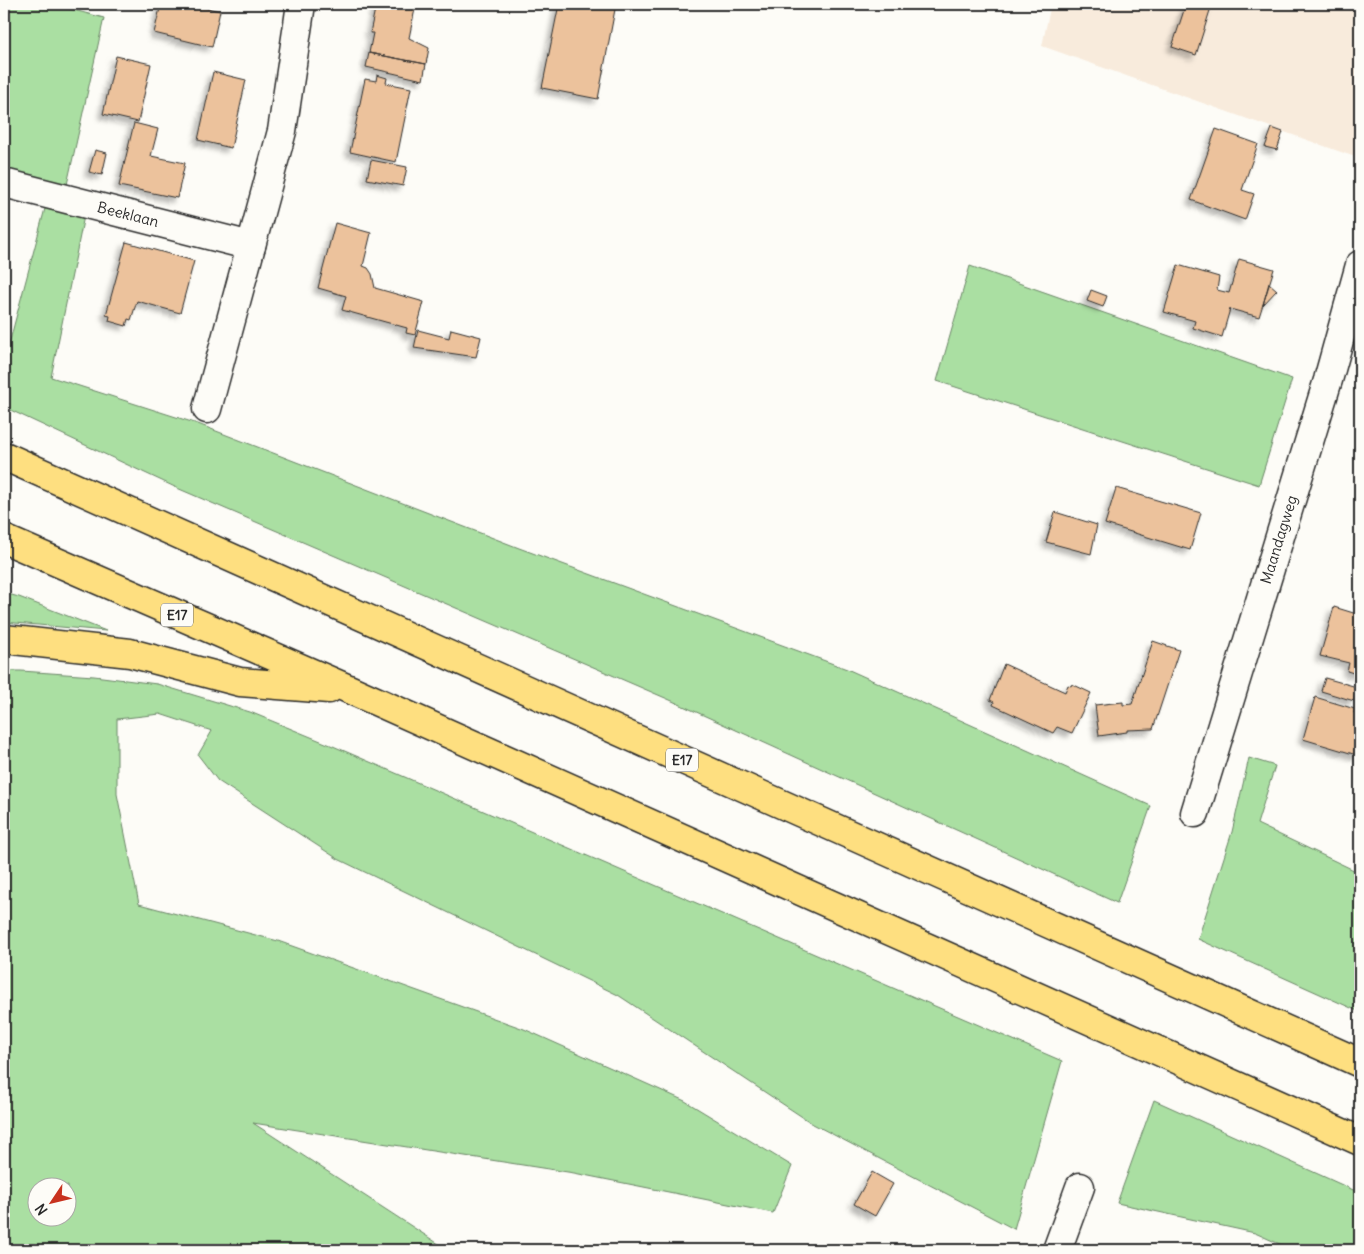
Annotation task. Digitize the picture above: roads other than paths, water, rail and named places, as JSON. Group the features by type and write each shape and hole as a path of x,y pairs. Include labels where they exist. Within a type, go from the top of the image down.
{"highway":[{"name":"E17","path":"4,456 1360,1063"},
{"name":"E17","path":"4,539 351,690 1360,1141"},
{"path":"4,639 130,653 240,682 351,690"}],"street":[{"path":"207,409 282,131 301,4"},
{"name":"Beeklaan","path":"4,183 251,246"},
{"name":"Maandagweg","path":"1195,813 1328,380 1360,265"},
{"path":"1057,1250 1080,1187"}]}
